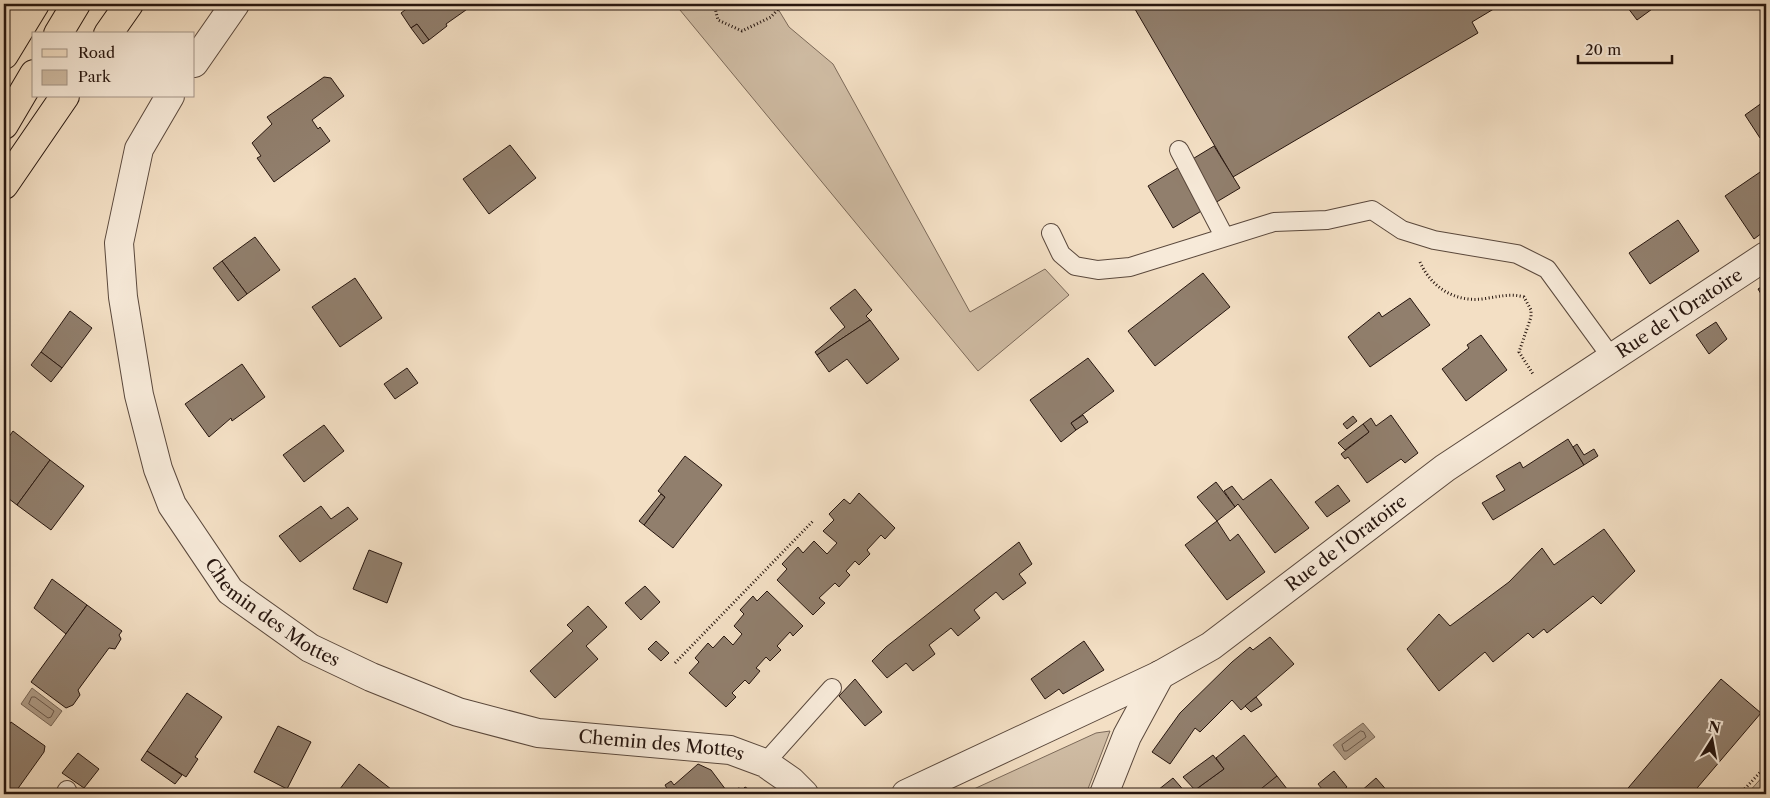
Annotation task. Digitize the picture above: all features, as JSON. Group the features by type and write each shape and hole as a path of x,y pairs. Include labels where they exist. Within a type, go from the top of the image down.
{"main road":[{"path":"4,30 17,4"},
{"path":"4,55 34,4"},
{"path":"59,32 76,4"},
{"path":"109,32 129,4"},
{"path":"4,125 32,77"},
{"path":"4,185 64,98"}],"street":[{"path":"195,62 234,4"},
{"name":"Chemin des Mottes","path":"169,98 139,149 119,243 123,297 139,395 158,469 172,505 230,591 310,648 371,677 458,712 538,733 730,750 765,763 791,781 804,794"},
{"name":"Rue de l'Oratoire","path":"906,794 1160,675 1211,646 1445,468 1766,256"},
{"path":"1104,794 1127,736 1160,675"}],"lane":[{"path":"1179,150 1224,236"},
{"path":"1050,233 1061,254 1075,266 1098,270 1130,267 1224,236 1274,222 1327,220 1372,210 1402,230 1434,240 1517,254 1547,269 1612,358"},
{"path":"765,763 832,688"}],"path":[{"path":"714,4 718,20 742,31 771,17 783,4"},
{"path":"1417,254 1422,267 1432,280 1445,292 1454,297 1480,299 1514,294 1524,297 1531,310 1531,316 1519,352 1537,379"},
{"path":"675,664 814,520"},
{"path":"1740,794 1766,766"},
{"path":"1762,794 1766,790"}],"green space":[{"path":"675,4 775,4 789,27 833,64 970,312 1045,269 1069,295 978,371"},
{"path":"1110,731 1086,794 963,794 1096,733"},
{"path":"1766,773 1766,794 1747,794"}],"water":[{"path":"32,688 62,711 51,726 21,704"},
{"path":"1363,723 1375,737 1345,760 1333,745"}],"building":[{"path":"413,4 473,5 446,24 447,26 429,40 417,24 411,28 401,13"},
{"path":"1132,4 1502,4 1472,22 1478,33 1233,177"},
{"path":"1625,4 1659,4 1637,20"},
{"path":"417,24 429,40 423,44 411,28"},
{"path":"324,77 331,78 344,96 312,120 318,129 320,127 330,141 274,182 257,158 261,156 252,143 272,124 267,117"},
{"path":"1766,100 1766,134 1760,138 1745,115"},
{"path":"510,145 536,178 489,214 463,179"},
{"path":"1214,146 1240,188 1173,228 1148,186"},
{"path":"1766,168 1766,230 1754,239 1725,196"},
{"path":"1678,220 1699,251 1650,284 1629,253"},
{"path":"255,237 280,270 247,294 222,261"},
{"path":"222,261 247,294 238,301 213,268"},
{"path":"1203,273 1230,307 1155,366 1128,331"},
{"path":"355,278 382,318 340,347 312,307"},
{"path":"1766,284 1766,302 1758,289"},
{"path":"855,289 872,310 866,316 870,320 817,355 815,352 845,327 830,308"},
{"path":"1410,298 1430,325 1370,367 1348,337 1379,312 1382,317"},
{"path":"70,311 92,328 62,368 41,352"},
{"path":"870,320 899,359 867,384 847,359 829,372 817,355"},
{"path":"1716,322 1727,339 1709,354 1696,335"},
{"path":"1481,335 1507,370 1466,401 1442,369 1469,348 1467,345"},
{"path":"41,352 62,368 51,382 31,365"},
{"path":"1088,358 1114,391 1071,423 1076,430 1061,442 1030,400"},
{"path":"242,364 265,397 232,421 231,418 209,437 185,404"},
{"path":"407,368 418,383 395,399 384,384"},
{"path":"1083,415 1088,422 1076,430 1071,423"},
{"path":"1391,415 1418,453 1405,463 1401,459 1367,483 1348,457 1345,459 1341,454 1369,432 1363,424 1371,418 1376,426"},
{"path":"1353,416 1357,421 1347,429 1343,424"},
{"path":"1363,424 1369,432 1345,450 1338,443"},
{"path":"324,425 344,451 304,482 283,455"},
{"path":"13,431 50,460 17,505 4,495 4,444"},
{"path":"1568,439 1584,465 1493,520 1482,503 1505,490 1496,476 1520,462 1523,468"},
{"path":"1577,444 1584,455 1594,449 1598,456 1584,465 1573,447"},
{"path":"685,456 722,485 673,548 644,525 665,497 658,491"},
{"path":"50,460 84,486 51,530 17,505"},
{"path":"1271,479 1309,528 1275,553 1238,504 1235,507 1224,491 1232,486 1243,500"},
{"path":"1216,482 1235,507 1217,521 1197,497"},
{"path":"1338,485 1350,501 1327,517 1315,502"},
{"path":"859,493 895,528 885,539 881,535 867,550 870,554 859,565 855,561 846,571 850,575 839,587 835,583 819,598 825,603 813,615 777,580 787,569 782,564 798,547 803,553 814,541 827,554 837,543 823,531 834,520 829,514 844,499 850,504"},
{"path":"661,494 665,497 644,525 639,521"},
{"path":"321,506 331,519 348,507 358,519 300,562 279,536"},
{"path":"1217,521 1230,541 1238,534 1265,572 1227,600 1185,545"},
{"path":"1604,529 1635,571 1601,604 1593,596 1547,633 1544,629 1533,638 1528,633 1493,662 1485,652 1439,691 1407,649 1439,614 1450,626 1509,582 1542,548 1554,565"},
{"path":"1019,542 1032,564 1019,574 1026,583 1003,600 996,592 974,610 980,618 958,636 951,628 929,645 935,654 913,671 906,663 887,678 872,661 886,647"},
{"path":"369,550 402,563 387,603 353,589"},
{"path":"52,579 87,605 66,634 34,608"},
{"path":"645,586 660,602 641,620 625,603"},
{"path":"767,591 803,626 793,636 790,632 777,646 781,650 770,661 766,657 756,668 760,671 749,684 745,680 732,693 736,697 726,707 689,673 699,662 695,658 708,643 713,648 724,636 733,645 742,634 734,626 744,614 740,610 753,596 757,601"},
{"path":"87,605 122,631 119,635 121,639 115,649 109,648 78,690 80,695 73,705 66,708 31,682"},
{"path":"588,606 607,627 586,646 598,659 555,698 530,671 573,631 567,625"},
{"path":"1270,637 1294,664 1241,710 1232,700 1200,732 1195,728 1170,764 1152,752 1180,713 1232,662 1250,647 1253,650"},
{"path":"656,641 669,653 661,661 648,649"},
{"path":"1084,641 1104,670 1063,694 1059,689 1045,699 1031,679"},
{"path":"855,679 882,712 865,726 839,696"},
{"path":"1721,679 1761,713 1692,794 1623,794"},
{"path":"187,693 222,717 195,757 198,759 186,777 147,751"},
{"path":"1256,697 1262,705 1251,712 1245,706"},
{"path":"11,722 45,746 44,752 14,794 4,794 4,732"},
{"path":"278,726 311,742 287,789 254,772"},
{"path":"1244,735 1277,776 1257,794 1198,794 1195,790 1224,769 1216,758"},
{"path":"147,751 182,775 175,784 141,760"},
{"path":"78,753 99,769 84,788 62,773"},
{"path":"1213,755 1224,769 1195,790 1183,777"},
{"path":"359,764 396,793 336,794"},
{"path":"698,764 711,770 729,794 670,794 665,785 671,781 674,785"},
{"path":"1334,771 1347,787 1338,794 1326,794 1318,784"},
{"path":"1277,776 1291,794 1257,794 1257,792"},
{"path":"1173,778 1187,794 1153,794"},
{"path":"1376,778 1390,794 1362,794 1360,792"},
{"path":"745,787 757,794 736,794 738,788 743,789"}]}
